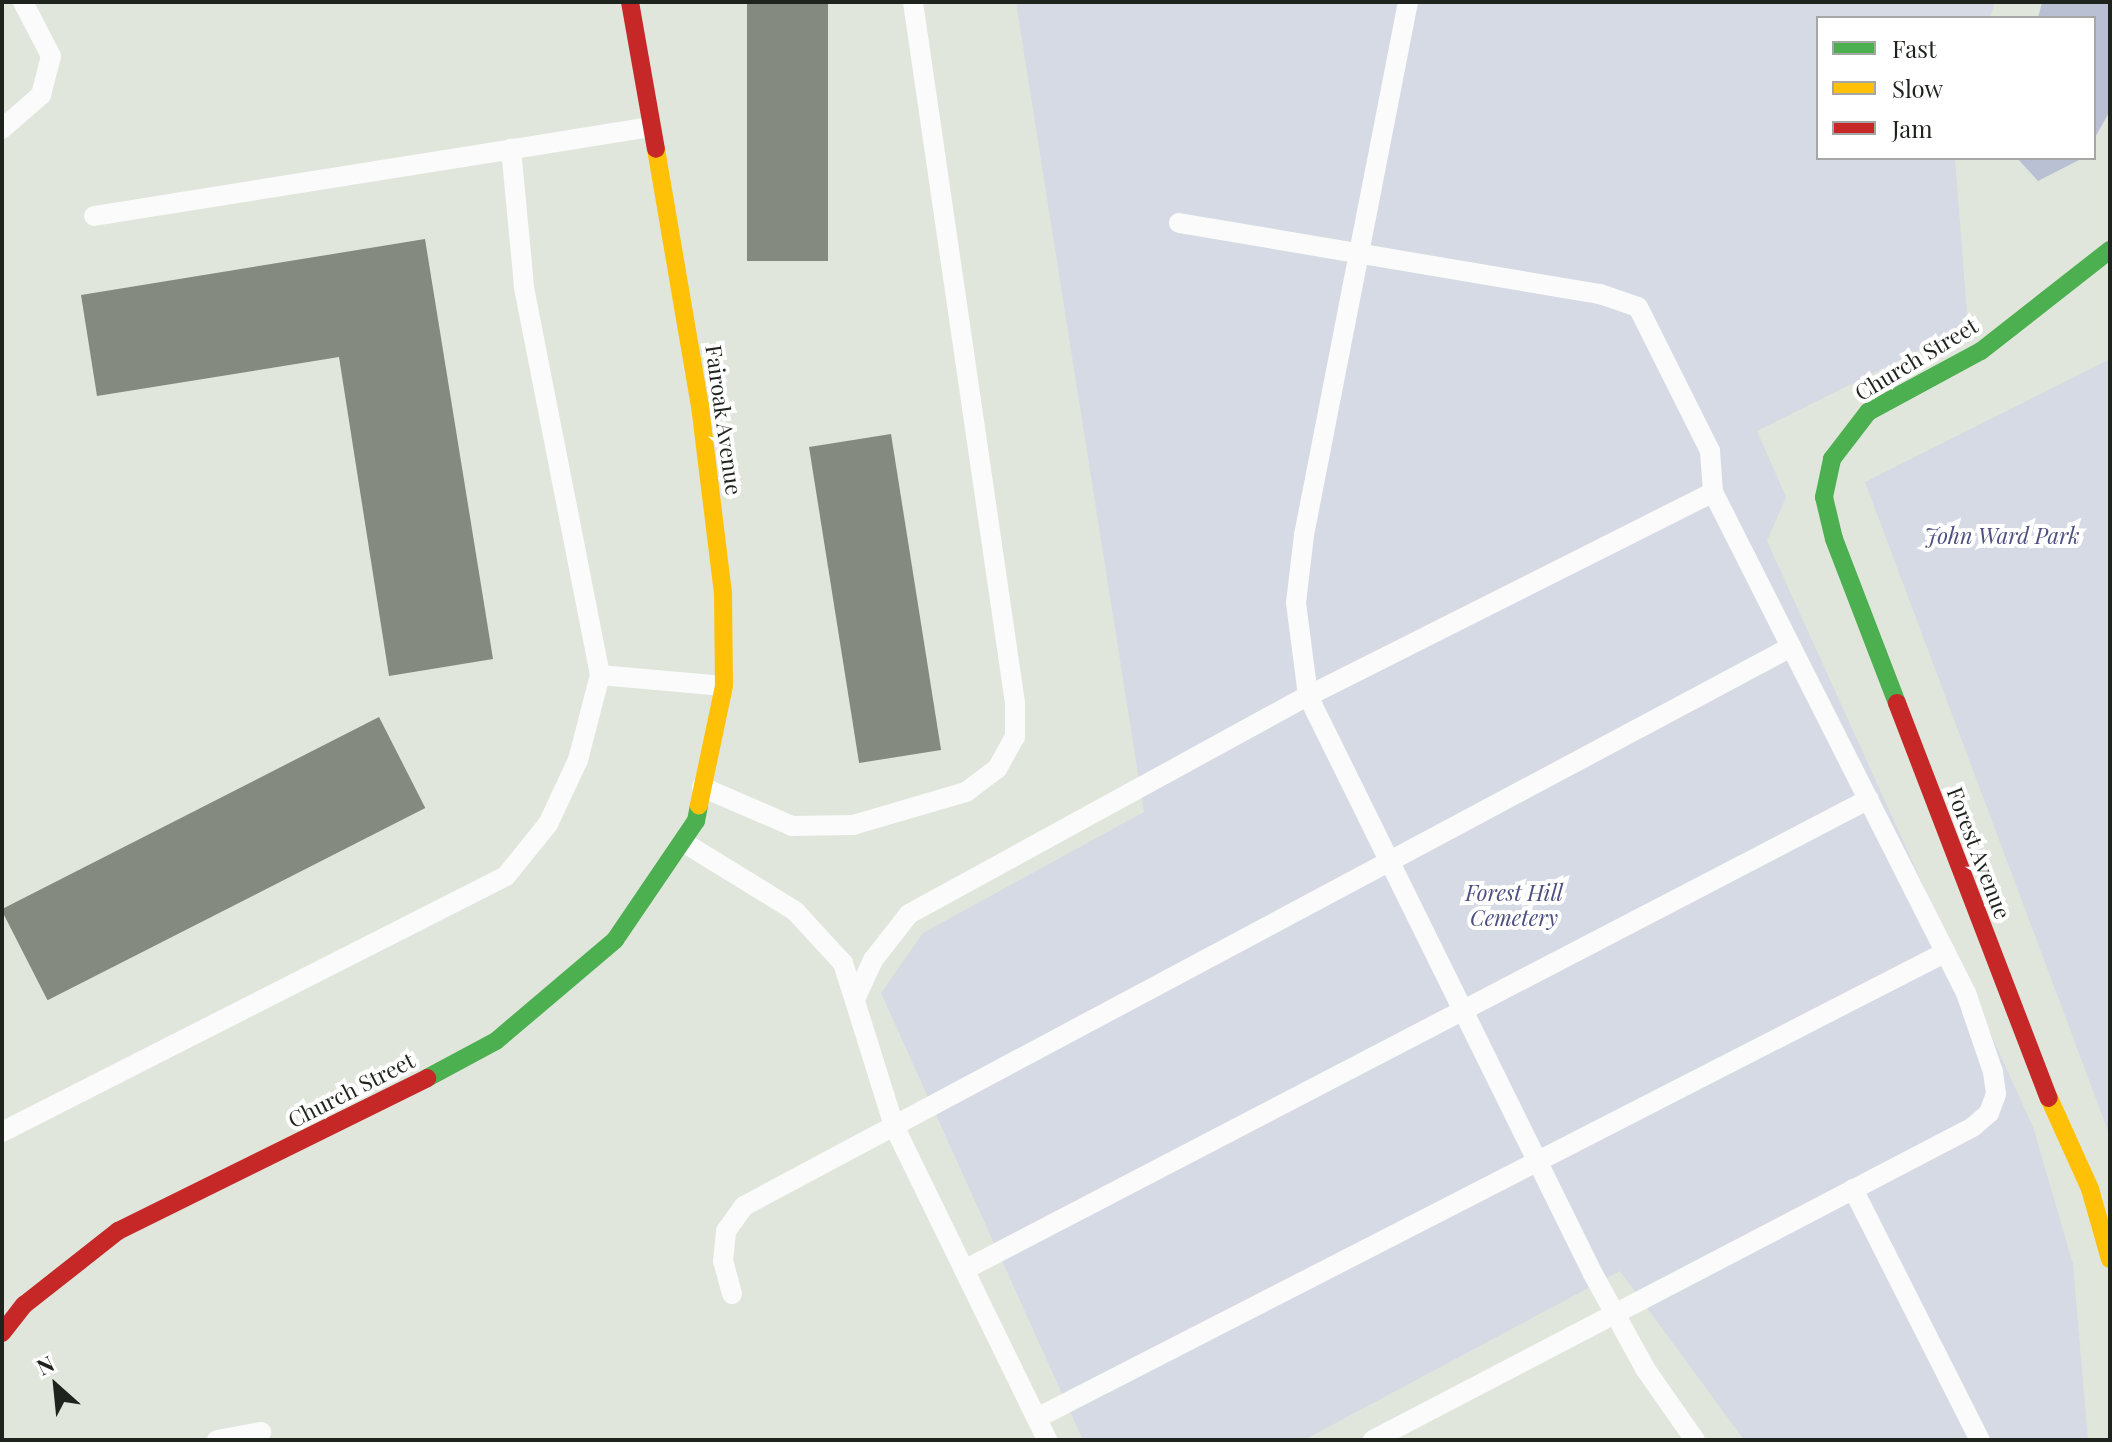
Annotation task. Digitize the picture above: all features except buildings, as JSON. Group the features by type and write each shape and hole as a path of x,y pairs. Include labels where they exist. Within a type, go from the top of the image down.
{"street":[{"name":"Fairoak Avenue","path":"630,2 700,406 723,592 724,686 696,821 683,842"},
{"name":"Church Street","path":"1832,459 1868,412 1981,351 2110,250"},
{"name":"Forest Avenue","path":"1832,459 1824,497 1834,539 2042,1084 2090,1189 2110,1259"},
{"name":"Church Street","path":"2,1333 24,1305 118,1231 337,1126 496,1041 615,940 683,842"}],"lane":[{"path":"2,129 41,95 51,56 23,2"},
{"path":"702,787 792,826 853,825 966,792 997,769 1015,737 1015,703 913,2"},
{"path":"1408,2 1358,255 1296,603 1308,696 1463,1015 1614,1313 1695,1440"},
{"path":"94,216 651,127"},
{"path":"2,1132 506,876 548,824 572,773 600,675 524,286 511,149"},
{"path":"1179,223 1600,294 1638,307 1710,451 1713,492 1946,952 1993,1072 1996,1094 1989,1113 1973,1127 1373,1440"},
{"path":"855,999 873,960 909,914 1308,696 1713,492"},
{"path":"732,1294 723,1261 726,1231 744,1206 1386,859 1791,647"},
{"path":"600,675 724,686"},
{"path":"964,1270 1463,1015 1869,799"},
{"path":"683,842 795,911 843,963 894,1126 1047,1440"},
{"path":"1037,1418 1535,1159 1946,952"},
{"path":"1853,1189 1980,1440"},
{"path":"217,1440 261,1432"}],"green space":[{"name":"Forest Hill Cemetery","path":"1016,2 1995,2 1991,16 1816,16 1816,160 1955,160 1968,326 1757,431 1786,497 1767,541 2033,1127 2073,1264 2088,1440 1744,1440 1620,1271 1304,1440 1083,1440 881,993 923,933 1144,812"},
{"name":"John Ward Park","path":"2110,359 2110,1136 1865,482"}],"water":[{"path":"2042,2 2110,2 2110,111 2096,136 2096,16 2038,16"},
{"path":"2019,160 2079,160 2038,181"}],"traffic: fast":[{"path":"1897,703 1834,539 1824,497 1832,459 1868,412 1981,351 2110,250"},
{"path":"427,1078 496,1041 615,940 696,821 699,805"}],"traffic: slow":[{"path":"656,149 700,406 723,592 724,686 699,805"},
{"path":"2049,1098 2090,1189 2110,1259"}],"traffic: jam":[{"path":"630,2 656,149"},
{"path":"1897,703 2049,1098"},
{"path":"2,1333 24,1305 118,1231 427,1078"}]}
